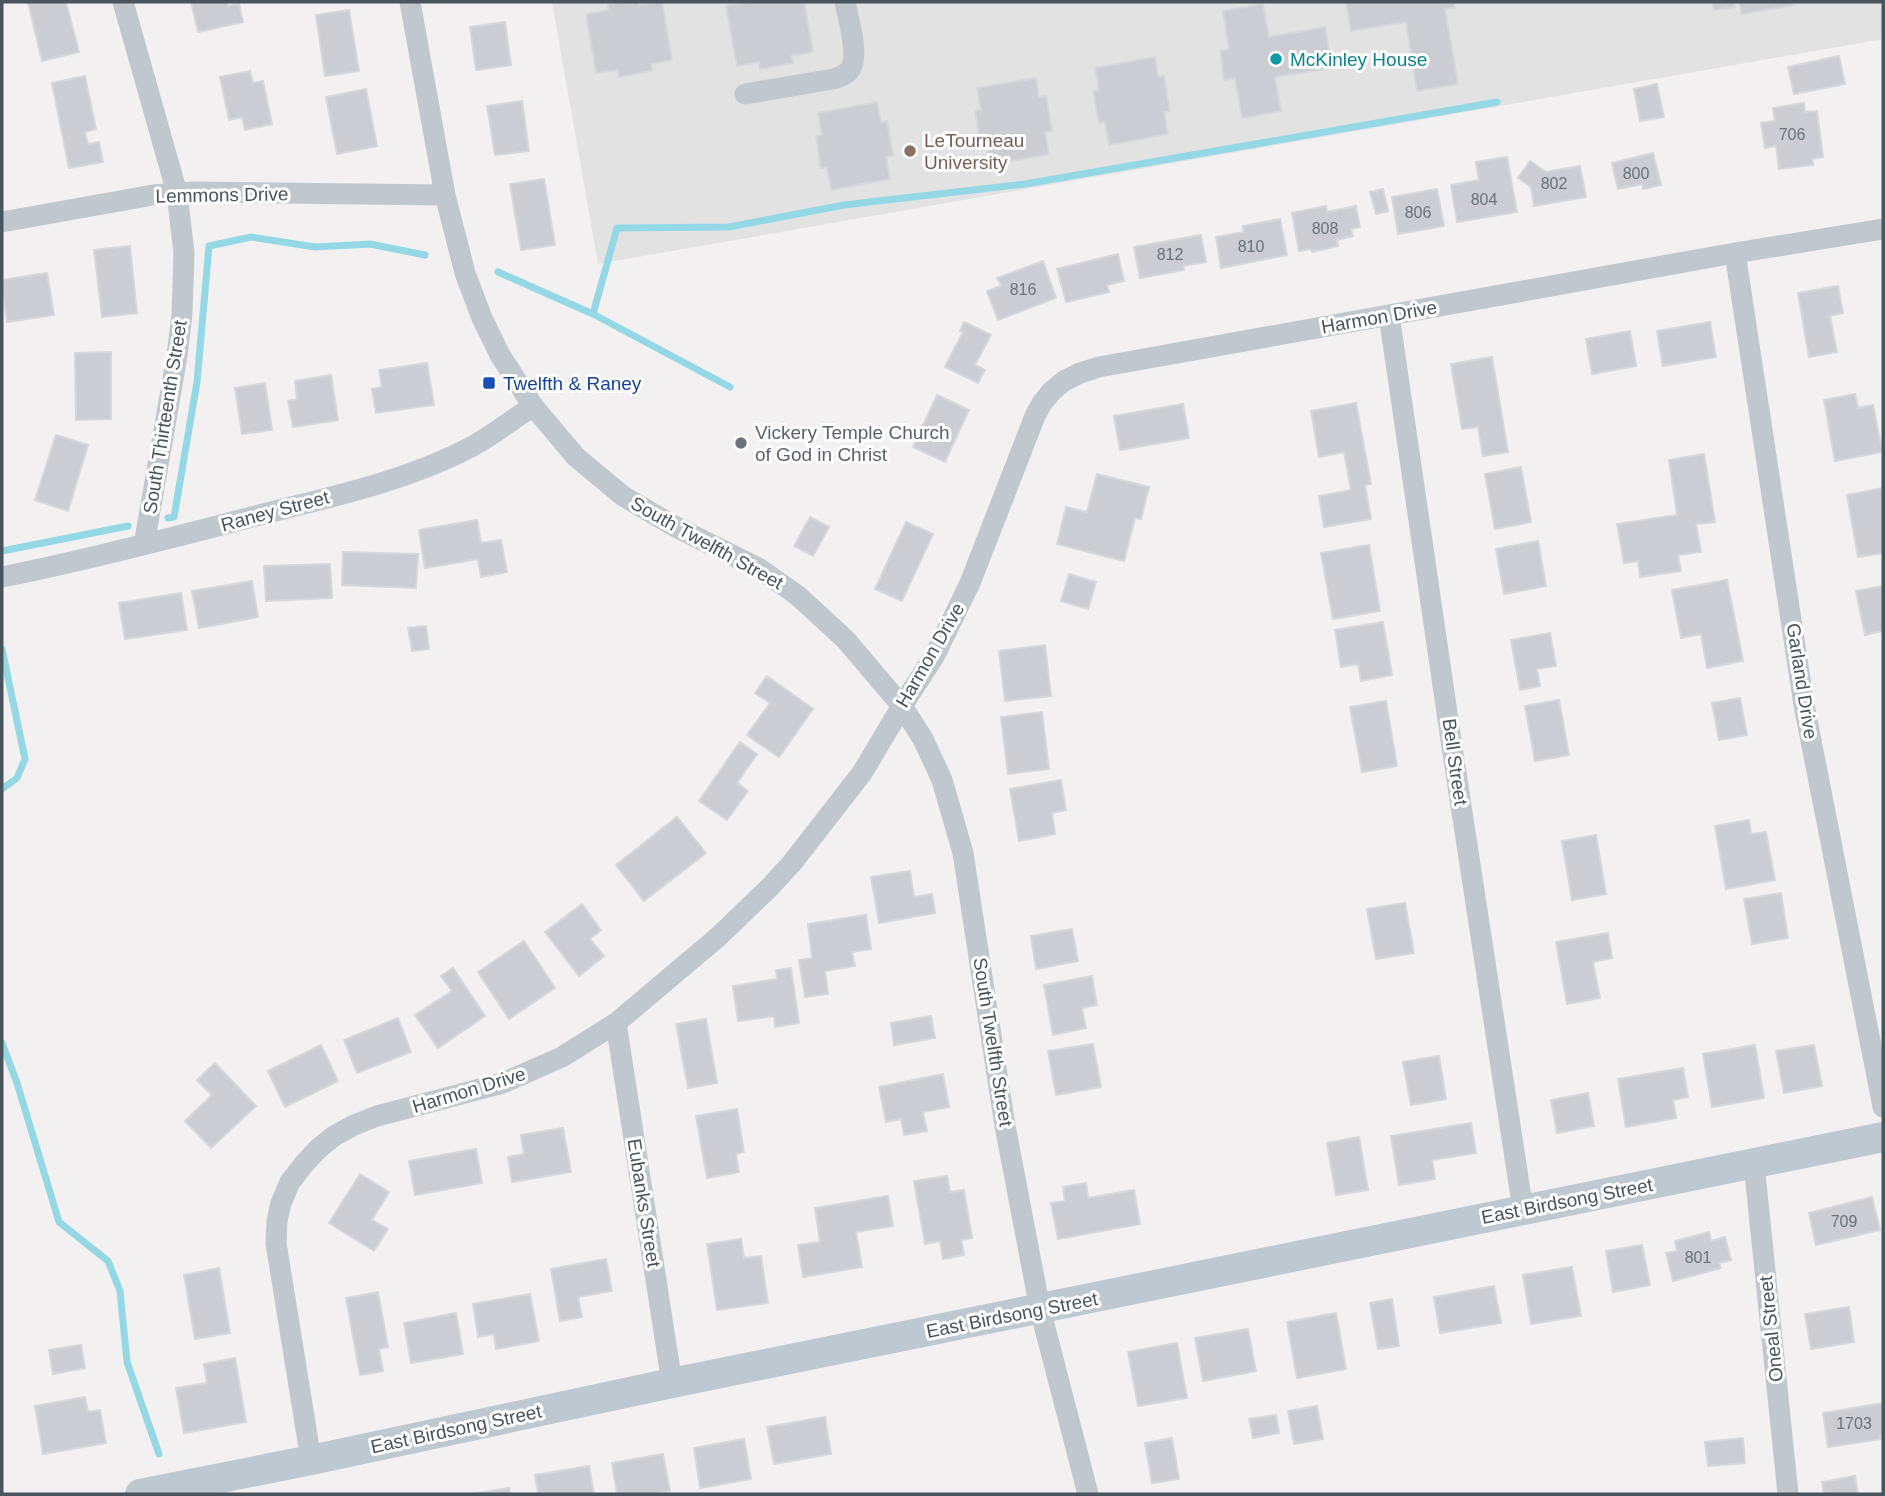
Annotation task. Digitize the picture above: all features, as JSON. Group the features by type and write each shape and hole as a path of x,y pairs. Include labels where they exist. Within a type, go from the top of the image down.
{"street":[{"name":"South Thirteenth Street","path":"123,2 177,193 184,253 182,314 177,356 144,545"},
{"name":"South Twelfth Street","path":"410,2 445,195 465,272 482,318 500,355 533,406 576,457 623,496 674,526 760,569 797,595 845,639 902,706 923,739 942,780 963,853 1005,1126 1040,1309 1088,1494"},
{"path":"745,94 833,79 848,72 852,67 854,55 845,2"},
{"name":"Lemmons Drive","path":"2,222 177,193 211,191 445,195"},
{"name":"Harmon Drive","path":"311,1460 276,1243 281,1203 290,1182 318,1149 354,1125 377,1116 503,1083 562,1057 616,1023 718,936 770,887 862,773 935,655 960,605 1035,416 1052,391 1080,373 1099,368 1735,253 1883,229"},
{"name":"Garland Drive","path":"1735,253 1804,705 1883,1107"},
{"name":"Bell Street","path":"1389,315 1523,1210"},
{"name":"Raney Street","path":"2,577 144,545 409,474 472,446 533,406"},
{"name":"Eubanks Street","path":"616,1023 672,1383"},
{"name":"East Birdsong Street","path":"140,1494 1883,1137"},
{"name":"Oneal Street","path":"1754,1164 1788,1494"}],"shaded area":[{"name":"LeTourneau University","path":"552,2 1883,2 1883,39 598,264"}],"building":[{"path":"28,2 66,2 79,52 42,61"},
{"path":"191,2 227,2 228,6 239,4 243,22 198,32"},
{"path":"639,2 640,5 662,2 672,60 651,64 652,71 619,77 618,70 596,73 586,14 609,10 608,4"},
{"path":"749,2 804,2 813,52 791,56 793,63 760,69 759,62 737,66 726,6"},
{"path":"1346,2 1454,2 1455,8 1445,9 1458,84 1417,91 1406,22 1351,31"},
{"path":"1712,2 1733,2 1735,7 1714,10"},
{"path":"1739,2 1794,2 1794,5 1742,14"},
{"name":"McKinley House","path":"1263,4 1269,37 1325,27 1332,68 1275,77 1281,111 1242,118 1235,78 1224,80 1220,51 1229,49 1223,11"},
{"path":"349,10 359,71 325,76 316,15"},
{"path":"505,22 511,65 476,70 470,27"},
{"path":"1839,56 1845,84 1794,94 1788,67"},
{"path":"1155,57 1158,77 1164,76 1170,111 1164,112 1168,134 1109,145 1105,122 1099,123 1093,91 1099,90 1095,68"},
{"path":"250,71 253,83 263,81 272,124 245,130 242,117 229,120 220,77"},
{"path":"85,76 96,129 85,132 88,144 99,142 103,162 69,168 52,83"},
{"path":"1036,78 1039,97 1046,96 1052,131 1045,132 1049,154 990,165 986,142 980,143 975,111 981,110 977,88"},
{"path":"1657,84 1664,117 1640,121 1634,89"},
{"path":"366,89 377,146 337,154 326,97"},
{"path":"522,101 529,151 495,155 487,106"},
{"path":"877,102 881,122 887,121 893,156 886,157 890,179 831,190 827,167 821,168 816,136 822,135 818,113"},
{"path":"1804,103 1805,112 1817,111 1823,157 1812,159 1813,165 1779,169 1776,146 1765,148 1761,123 1775,121 1773,108"},
{"path":"1653,153 1661,185 1643,189 1642,184 1618,189 1612,163"},
{"path":"1507,157 1517,212 1457,222 1451,185 1479,180 1476,162"},
{"path":"1530,161 1546,172 1580,166 1586,197 1534,206 1531,187 1518,178"},
{"path":"544,179 555,245 521,250 510,184"},
{"path":"1383,189 1388,211 1376,214 1370,192"},
{"path":"1437,189 1444,226 1398,234 1392,197"},
{"path":"1326,206 1327,212 1356,206 1360,227 1351,229 1353,236 1337,240 1338,246 1312,252 1311,249 1299,251 1292,213"},
{"path":"1280,219 1287,255 1221,268 1216,237 1244,232 1243,226"},
{"path":"1201,235 1206,262 1183,266 1184,270 1140,278 1134,247"},
{"path":"130,246 137,313 102,317 94,250"},
{"path":"1118,254 1124,281 1107,285 1109,292 1066,302 1057,269"},
{"path":"1043,261 1056,298 998,320 987,291 1001,286 997,278"},
{"path":"47,273 54,315 7,322 2,280"},
{"path":"1838,286 1843,313 1830,316 1837,352 1809,357 1798,293"},
{"path":"964,322 991,335 975,365 985,370 978,383 945,367 963,332 960,331"},
{"path":"1710,322 1716,357 1663,366 1657,331"},
{"path":"1630,331 1636,366 1592,374 1586,339"},
{"path":"111,352 111,419 76,420 75,353"},
{"path":"1492,357 1508,452 1483,456 1478,427 1462,429 1451,364"},
{"path":"427,363 434,405 376,413 372,389 382,387 379,370"},
{"path":"331,375 338,420 293,427 288,401 297,399 295,381"},
{"path":"265,383 272,430 242,434 235,388"},
{"path":"1855,394 1858,408 1873,405 1882,452 1835,461 1824,400"},
{"path":"937,395 969,410 945,462 913,447"},
{"path":"1356,403 1371,484 1365,485 1371,519 1324,527 1319,496 1351,490 1344,452 1319,457 1311,411"},
{"path":"1183,404 1189,438 1120,450 1114,416"},
{"path":"56,435 88,445 68,511 35,500"},
{"path":"1704,454 1715,522 1696,524 1701,552 1678,555 1681,571 1640,577 1638,561 1624,563 1617,524 1677,515 1669,460"},
{"path":"1521,467 1531,522 1495,529 1485,474"},
{"path":"1097,474 1149,487 1141,519 1135,518 1124,561 1057,544 1066,507 1087,512"},
{"path":"1883,488 1883,553 1858,557 1847,495"},
{"path":"810,517 829,527 813,556 794,546"},
{"path":"477,520 481,543 501,540 507,572 481,577 478,559 425,568 419,530"},
{"path":"906,522 933,534 902,601 875,589"},
{"path":"1538,541 1546,586 1504,594 1496,549"},
{"path":"1369,545 1380,611 1333,619 1321,553"},
{"path":"343,552 418,554 416,588 342,585"},
{"path":"330,564 332,598 266,601 264,566"},
{"path":"1069,574 1096,582 1088,609 1061,601"},
{"path":"1727,580 1743,661 1707,668 1701,634 1681,638 1672,590"},
{"path":"252,581 258,617 199,628 192,591"},
{"path":"1883,586 1883,631 1865,635 1856,591"},
{"path":"181,593 187,630 125,639 119,603"},
{"path":"1383,622 1392,675 1361,681 1358,664 1341,667 1335,630"},
{"path":"426,626 429,649 412,651 408,628"},
{"path":"1550,633 1556,666 1537,669 1540,686 1520,690 1511,640"},
{"path":"1045,645 1051,696 1005,701 999,651"},
{"path":"767,676 813,709 779,757 747,735 770,703 755,693"},
{"path":"1740,698 1747,735 1719,740 1712,703"},
{"path":"1559,700 1569,755 1535,761 1525,706"},
{"path":"1386,701 1397,766 1362,772 1350,707"},
{"path":"1042,712 1049,769 1008,774 1001,717"},
{"path":"740,742 757,754 737,783 748,791 727,820 699,801"},
{"path":"1061,780 1066,810 1052,813 1055,834 1019,841 1010,789"},
{"path":"677,817 706,853 644,901 616,865"},
{"path":"1749,820 1751,834 1766,832 1775,880 1726,889 1715,826"},
{"path":"1596,835 1606,894 1572,900 1562,841"},
{"path":"910,871 914,897 932,894 935,913 879,923 871,877"},
{"path":"1781,893 1788,938 1752,944 1744,899"},
{"path":"1405,903 1414,953 1376,959 1367,909"},
{"path":"582,904 601,930 590,939 604,956 579,976 545,932"},
{"path":"866,915 871,949 852,952 855,966 825,971 828,994 805,997 799,960 812,958 808,924"},
{"path":"1072,929 1078,961 1036,969 1031,936"},
{"path":"1608,933 1612,958 1593,962 1600,998 1567,1004 1556,942"},
{"path":"524,941 555,988 509,1019 478,972"},
{"path":"453,968 485,1016 438,1048 415,1015 452,991 441,976"},
{"path":"791,968 799,1023 775,1027 774,1016 738,1021 733,986 777,979 776,970"},
{"path":"1092,976 1097,1005 1082,1008 1086,1028 1053,1035 1044,985"},
{"path":"931,1016 935,1038 894,1045 891,1023"},
{"path":"398,1018 411,1052 357,1073 344,1040"},
{"path":"706,1019 717,1083 688,1088 676,1024"},
{"path":"1093,1044 1101,1087 1056,1095 1048,1051"},
{"path":"321,1045 338,1081 285,1107 268,1071"},
{"path":"1755,1045 1764,1098 1712,1107 1703,1054"},
{"path":"1814,1045 1822,1086 1784,1093 1776,1051"},
{"path":"1439,1056 1446,1099 1411,1105 1403,1062"},
{"path":"215,1063 256,1106 211,1148 185,1121 212,1095 197,1080"},
{"path":"1683,1068 1688,1097 1673,1100 1676,1118 1626,1127 1618,1079"},
{"path":"943,1074 949,1107 923,1112 927,1131 904,1135 901,1119 886,1122 879,1087"},
{"path":"1588,1093 1594,1126 1557,1133 1551,1100"},
{"path":"737,1109 744,1152 736,1154 739,1172 707,1178 696,1116"},
{"path":"1471,1123 1476,1153 1432,1160 1435,1179 1399,1185 1391,1136"},
{"path":"563,1128 571,1172 512,1182 508,1157 524,1154 521,1135"},
{"path":"1359,1137 1368,1190 1336,1195 1327,1143"},
{"path":"476,1149 482,1183 415,1195 409,1161"},
{"path":"360,1174 389,1192 372,1220 388,1229 374,1251 329,1223"},
{"path":"947,1176 950,1192 964,1190 972,1238 961,1240 964,1255 943,1259 940,1241 925,1244 914,1181"},
{"path":"1086,1183 1088,1198 1134,1190 1140,1224 1058,1239 1051,1203 1065,1201 1063,1187"},
{"path":"888,1196 893,1226 856,1232 862,1267 803,1277 798,1245 820,1242 815,1208"},
{"path":"1872,1197 1880,1230 1816,1245 1809,1213"},
{"path":"1709,1232 1711,1241 1725,1237 1731,1260 1719,1263 1721,1268 1673,1281 1666,1253 1677,1251 1675,1241"},
{"path":"741,1239 744,1258 761,1256 768,1303 717,1310 707,1244"},
{"path":"1642,1245 1650,1285 1613,1292 1606,1251"},
{"path":"606,1259 612,1291 578,1297 582,1317 560,1321 551,1269"},
{"path":"1572,1267 1581,1316 1531,1324 1523,1275"},
{"path":"219,1268 230,1333 195,1339 184,1275"},
{"path":"1494,1286 1501,1323 1440,1333 1434,1297"},
{"path":"378,1292 388,1347 379,1349 383,1371 360,1375 346,1298"},
{"path":"530,1294 539,1341 496,1349 494,1334 478,1337 473,1304"},
{"path":"1392,1299 1399,1346 1378,1349 1370,1303"},
{"path":"1849,1307 1854,1342 1811,1349 1805,1314"},
{"path":"456,1313 463,1354 411,1363 404,1323"},
{"path":"1336,1313 1346,1369 1297,1378 1287,1322"},
{"path":"1248,1329 1256,1371 1203,1381 1195,1338"},
{"path":"1177,1343 1187,1398 1138,1406 1128,1352"},
{"path":"81,1345 85,1368 53,1374 49,1350"},
{"path":"235,1358 246,1422 184,1433 176,1388 207,1383 204,1364"},
{"path":"85,1397 88,1412 100,1410 106,1443 43,1454 35,1406"},
{"path":"1883,1403 1881,1439 1828,1447 1823,1413"},
{"path":"1317,1406 1323,1439 1294,1444 1288,1411"},
{"path":"1276,1415 1279,1433 1253,1438 1249,1419"},
{"path":"825,1417 831,1454 774,1464 767,1427"},
{"path":"1172,1438 1179,1479 1152,1483 1145,1443"},
{"path":"1743,1438 1745,1463 1708,1466 1705,1442"},
{"path":"744,1439 751,1479 700,1488 694,1448"},
{"path":"663,1454 670,1491 617,1494 612,1463"},
{"path":"589,1466 594,1494 538,1494 535,1475"},
{"path":"1855,1476 1858,1494 1824,1494 1822,1482"},
{"path":"509,1488 510,1494 472,1494"}],"waterway":[{"path":"498,272 593,314 617,228 729,227 844,205 1025,184 1497,102"},
{"path":"168,518 174,517 197,382 209,246 251,237 315,247 370,244 425,255"},
{"path":"593,314 730,387"},
{"path":"2,551 128,526"},
{"path":"2,649 25,759 17,778 2,789"},
{"path":"2,1043 17,1083 59,1222 108,1261 120,1291 127,1362 159,1454"}],"place":[{"name":"McKinley House","path":"1276,59"},
{"name":"LeTourneau University","path":"910,151"},
{"name":"Twelfth & Raney","path":"489,383"},
{"name":"Vickery Temple Church of God in Christ","path":"741,443"}]}
